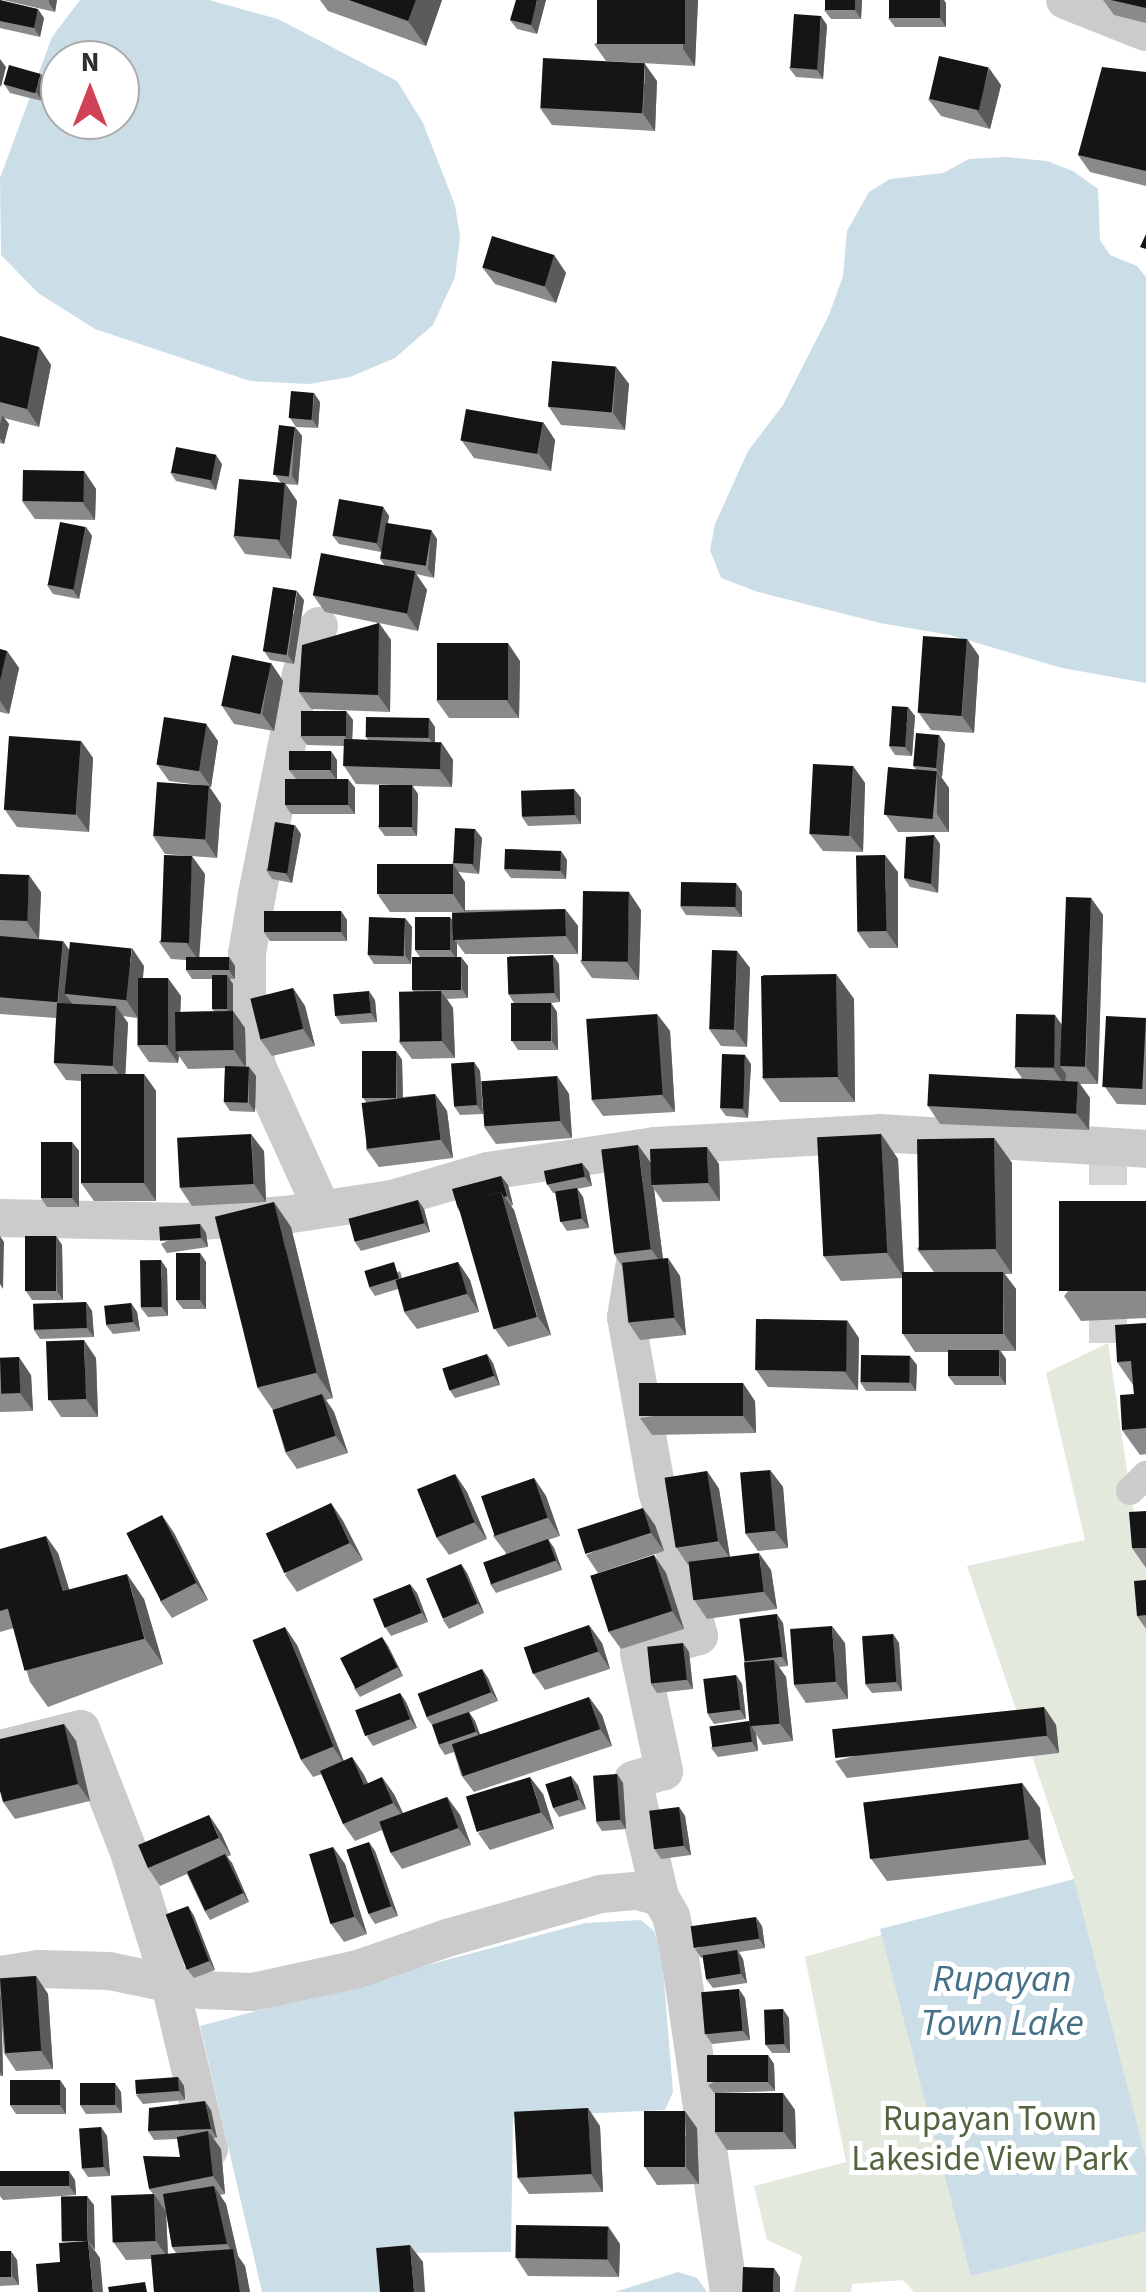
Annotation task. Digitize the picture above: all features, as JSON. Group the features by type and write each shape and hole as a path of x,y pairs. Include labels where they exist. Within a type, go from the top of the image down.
{"street":[{"path":"1066,0 1146,32"},
{"path":"319,626 301,674 267,842 247,954 247,1005 257,1066 322,1209"},
{"path":"0,1218 187,1222 322,1209 392,1198 488,1171 655,1146 878,1132 1146,1148"},
{"path":"648,1184 655,1146"},
{"path":"642,1222 626,1316 658,1491 698,1636 639,1653 664,1772 633,1780 660,1897 671,1916 679,1950 729,2292"},
{"path":"0,1748 80,1730 129,1852 170,1984 216,2182"},
{"path":"0,1976 40,1969 110,1971 202,1990 252,1992 358,1969 447,1938 600,1894 636,1891 660,1897"}],"green space":[{"name":"Rupayan Town Lakeside View Park","path":"1108,1343 1132,1504 1146,1558 1146,2292 914,2292 903,2280 852,2284 851,2292 794,2292 802,2256 767,2240 754,2186 846,2162 805,1957 1074,1879 967,1566 1085,1540 1046,1373"}],"water":[{"path":"80,0 209,0 278,19 397,81 423,123 455,205 460,237 455,277 433,325 395,358 350,377 309,384 250,381 95,329 38,293 1,255 0,178 40,70 40,140 140,140 140,40 51,40"},
{"path":"969,159 1047,161 1073,171 1098,189 1100,240 1110,255 1137,266 1146,277 1146,683 1062,668 950,635 880,623 758,592 721,578 710,550 715,524 748,451 783,405 829,315 843,276 847,231 869,192 890,179 943,173"},
{"name":"Rupayan Town Lake","path":"1074,1879 1146,2159 1146,2231 971,2276 880,1929"},
{"path":"641,1920 654,1931 662,1956 673,2092 665,2110 513,2117 511,2252 378,2253 380,2292 262,2292 200,2026 585,1923"},
{"path":"678,2272 697,2278 707,2292 615,2292"}],"building":[{"path":"0,0 38,9 34,28 0,21"},
{"path":"349,0 416,0 408,21"},
{"path":"516,0 537,0 531,25 510,20"},
{"path":"597,0 685,0 685,44 597,44"},
{"path":"825,0 855,0 855,10 825,10"},
{"path":"889,0 940,0 940,18 889,18"},
{"path":"1111,0 1146,0 1146,8"},
{"path":"794,14 821,16 817,70 790,68"},
{"path":"939,56 989,67 979,110 929,99"},
{"path":"543,58 645,63 642,113 540,108"},
{"path":"9,65 40,74 35,93 3,84"},
{"path":"1102,67 1146,72 1146,171 1078,155"},
{"path":"492,236 554,255 545,287 482,268"},
{"path":"0,336 39,347 27,409 0,402"},
{"path":"552,361 616,367 612,412 548,407"},
{"path":"291,391 314,393 312,420 289,418"},
{"path":"466,409 543,423 537,454 460,441"},
{"path":"279,425 295,427 289,477 273,475"},
{"path":"176,447 216,455 211,480 171,473"},
{"path":"23,470 84,471 83,502 22,501"},
{"path":"239,479 285,483 280,540 234,536"},
{"path":"339,499 383,507 377,543 333,535"},
{"path":"60,522 86,527 73,590 48,585"},
{"path":"386,523 431,530 426,566 380,559"},
{"path":"321,553 415,571 407,614 313,595"},
{"path":"273,587 297,591 287,655 263,651"},
{"path":"379,623 378,695 299,692 302,645"},
{"path":"923,636 967,639 962,716 918,713"},
{"path":"437,643 508,643 508,700 437,700"},
{"path":"0,649 7,651 0,681"},
{"path":"232,655 271,663 260,714 221,706"},
{"path":"892,706 908,707 905,747 889,746"},
{"path":"301,711 346,711 346,736 301,736"},
{"path":"164,717 206,724 199,771 156,764"},
{"path":"366,717 429,718 429,738 366,737"},
{"path":"916,733 939,735 936,768 913,766"},
{"path":"9,736 81,741 76,815 4,810"},
{"path":"344,739 441,742 440,769 343,766"},
{"path":"289,751 331,751 331,770 289,770"},
{"path":"813,764 853,766 849,836 809,834"},
{"path":"888,767 937,771 933,819 884,815"},
{"path":"285,779 348,779 348,805 285,805"},
{"path":"157,782 209,786 205,839 153,836"},
{"path":"379,785 412,785 412,827 379,827"},
{"path":"574,789 575,815 522,817 521,791"},
{"path":"275,822 295,825 287,874 267,870"},
{"path":"455,828 475,829 473,864 453,863"},
{"path":"934,835 931,884 904,878 906,837"},
{"path":"505,849 561,851 560,871 504,869"},
{"path":"164,855 192,856 189,943 161,942"},
{"path":"885,855 886,931 857,931 856,856"},
{"path":"377,864 453,864 453,894 377,894"},
{"path":"0,874 29,875 27,921 0,920"},
{"path":"681,882 736,883 736,907 681,906"},
{"path":"583,891 629,892 628,962 582,961"},
{"path":"1066,897 1091,898 1085,1067 1060,1066"},
{"path":"565,909 566,936 453,940 452,913"},
{"path":"264,911 341,911 341,932 264,932"},
{"path":"369,917 405,918 404,956 368,955"},
{"path":"415,917 450,917 450,950 415,950"},
{"path":"0,936 63,941 57,1002 0,997"},
{"path":"70,942 132,948 126,1000 65,994"},
{"path":"712,950 737,951 734,1030 709,1029"},
{"path":"553,955 554,993 508,995 507,957"},
{"path":"186,957 229,957 229,970 186,970"},
{"path":"412,957 461,957 461,990 412,990"},
{"path":"836,974 838,1077 763,1078 761,975"},
{"path":"212,975 227,975 227,1009 212,1009"},
{"path":"138,978 168,978 168,1045 138,1045"},
{"path":"293,988 303,1029 260,1039 250,999"},
{"path":"369,991 371,1013 335,1016 333,994"},
{"path":"441,991 442,1041 400,1042 399,992"},
{"path":"57,1003 116,1006 113,1066 54,1063"},
{"path":"511,1003 551,1003 551,1041 511,1041"},
{"path":"233,1011 234,1050 176,1051 175,1012"},
{"path":"657,1014 663,1095 592,1100 586,1019"},
{"path":"1016,1014 1055,1015 1054,1068 1015,1067"},
{"path":"1106,1016 1146,1018 1142,1089 1102,1087"},
{"path":"362,1051 396,1051 396,1098 362,1098"},
{"path":"722,1054 745,1055 743,1109 720,1108"},
{"path":"474,1062 477,1105 454,1106 451,1064"},
{"path":"225,1066 249,1067 248,1103 224,1102"},
{"path":"81,1074 144,1074 144,1183 81,1183"},
{"path":"929,1074 1078,1082 1076,1114 927,1106"},
{"path":"557,1076 560,1121 484,1126 481,1081"},
{"path":"435,1094 441,1140 367,1149 362,1103"},
{"path":"251,1134 254,1184 180,1188 177,1138"},
{"path":"881,1134 887,1253 823,1256 817,1137"},
{"path":"994,1138 996,1249 919,1250 917,1139"},
{"path":"41,1142 72,1142 72,1198 41,1198"},
{"path":"638,1145 651,1249 614,1254 601,1150"},
{"path":"707,1147 708,1183 651,1185 650,1149"},
{"path":"582,1163 585,1177 547,1185 544,1171"},
{"path":"501,1176 507,1196 501,1192 458,1205 458,1209 452,1189"},
{"path":"577,1188 582,1219 560,1222 555,1191"},
{"path":"501,1192 537,1317 494,1329 458,1204"},
{"path":"418,1200 424,1223 355,1242 348,1219"},
{"path":"1059,1201 1146,1201 1146,1291 1059,1291"},
{"path":"274,1202 317,1373 257,1388 215,1217"},
{"path":"200,1224 201,1238 160,1241 159,1227"},
{"path":"25,1236 56,1236 56,1291 25,1291"},
{"path":"176,1253 200,1253 200,1300 176,1300"},
{"path":"668,1258 674,1318 629,1322 622,1263"},
{"path":"140,1260 161,1260 162,1307 141,1307"},
{"path":"394,1262 399,1278 369,1287 364,1271"},
{"path":"458,1262 467,1294 405,1312 396,1280"},
{"path":"902,1272 1003,1272 1003,1334 902,1334"},
{"path":"86,1302 87,1328 34,1330 33,1304"},
{"path":"131,1303 133,1322 106,1325 104,1306"},
{"path":"756,1319 847,1321 846,1372 755,1370"},
{"path":"1146,1323 1146,1428 1122,1430 1120,1395 1134,1394 1131,1361 1117,1362 1115,1325"},
{"path":"84,1340 86,1399 48,1400 46,1341"},
{"path":"948,1350 999,1350 999,1376 948,1376"},
{"path":"487,1354 494,1376 449,1390 442,1369"},
{"path":"861,1355 910,1356 910,1383 861,1382"},
{"path":"19,1357 20,1393 1,1394 0,1358"},
{"path":"639,1383 743,1383 743,1416 639,1416"},
{"path":"322,1394 336,1436 286,1452 273,1410"},
{"path":"770,1470 775,1531 745,1533 740,1473"},
{"path":"707,1471 718,1541 676,1548 665,1478"},
{"path":"455,1474 474,1522 436,1538 417,1489"},
{"path":"534,1478 548,1518 495,1536 481,1496"},
{"path":"331,1503 350,1543 284,1573 266,1533"},
{"path":"643,1508 651,1533 585,1554 577,1529"},
{"path":"1146,1511 1146,1548 1132,1548 1129,1512"},
{"path":"162,1515 197,1583 161,1601 126,1533"},
{"path":"46,1536 63,1592 0,1611 0,1549"},
{"path":"548,1539 556,1561 491,1584 483,1563"},
{"path":"759,1553 764,1592 693,1600 689,1562"},
{"path":"654,1555 672,1611 609,1632 590,1576"},
{"path":"461,1564 478,1604 443,1618 426,1579"},
{"path":"127,1574 144,1639 25,1671 7,1606"},
{"path":"1146,1580 1146,1615 1137,1616 1134,1581"},
{"path":"410,1584 422,1613 385,1628 373,1599"},
{"path":"777,1614 782,1657 745,1661 739,1619"},
{"path":"589,1625 598,1651 533,1674 524,1647"},
{"path":"832,1626 836,1682 794,1685 790,1629"},
{"path":"285,1627 333,1747 301,1760 253,1640"},
{"path":"893,1634 896,1682 865,1684 862,1636"},
{"path":"382,1637 397,1667 356,1689 340,1658"},
{"path":"683,1643 687,1680 651,1684 647,1647"},
{"path":"774,1660 780,1724 750,1726 744,1663"},
{"path":"482,1669 491,1692 427,1717 418,1694"},
{"path":"736,1675 740,1710 708,1714 703,1679"},
{"path":"400,1693 410,1719 365,1736 355,1710"},
{"path":"589,1697 600,1729 463,1776 452,1744"},
{"path":"1044,1707 1047,1736 835,1758 832,1729"},
{"path":"469,1712 476,1732 439,1745 432,1725"},
{"path":"749,1721 752,1742 712,1747 709,1727"},
{"path":"64,1724 78,1784 3,1802 0,1739"},
{"path":"352,1757 364,1785 382,1777 393,1803 343,1824 320,1771"},
{"path":"617,1774 620,1820 596,1822 593,1776"},
{"path":"571,1776 579,1800 553,1808 545,1784"},
{"path":"530,1777 541,1812 477,1832 466,1797"},
{"path":"1022,1783 1029,1840 870,1859 863,1802"},
{"path":"447,1797 458,1828 391,1853 379,1822"},
{"path":"679,1807 684,1846 654,1849 649,1811"},
{"path":"209,1815 219,1838 148,1868 138,1845"},
{"path":"369,1842 391,1906 368,1914 346,1850"},
{"path":"333,1847 354,1917 330,1924 309,1854"},
{"path":"225,1854 243,1893 205,1911 187,1872"},
{"path":"188,1906 209,1961 187,1970 166,1915"},
{"path":"756,1917 759,1939 694,1948 691,1926"},
{"path":"737,1950 741,1974 706,1979 702,1955"},
{"path":"36,1976 41,2051 5,2053 0,1979"},
{"path":"739,1989 743,2031 705,2034 701,1992"},
{"path":"783,2009 784,2044 765,2045 764,2010"},
{"path":"707,2055 768,2055 768,2082 707,2082"},
{"path":"178,2077 179,2091 136,2094 135,2080"},
{"path":"10,2080 60,2080 60,2105 10,2105"},
{"path":"80,2083 115,2083 115,2105 80,2105"},
{"path":"715,2093 783,2093 783,2132 715,2132"},
{"path":"205,2101 211,2129 148,2131 149,2108"},
{"path":"588,2108 591,2174 518,2178 514,2112"},
{"path":"644,2111 685,2111 685,2167 644,2167"},
{"path":"101,2127 104,2167 82,2168 79,2129"},
{"path":"208,2131 213,2176 149,2189 143,2156 180,2157 177,2137"},
{"path":"0,2171 69,2171 69,2186 0,2186"},
{"path":"214,2186 227,2244 172,2247 163,2194"},
{"path":"154,2194 156,2241 113,2242 111,2196"},
{"path":"61,2196 87,2196 88,2241 62,2241"},
{"path":"516,2225 608,2227 607,2260 515,2258"},
{"path":"88,2241 93,2292 38,2292 36,2264 60,2262 59,2243"},
{"path":"410,2245 414,2292 380,2292 376,2248"},
{"path":"233,2249 240,2292 154,2292 151,2255"},
{"path":"0,2251 11,2251 11,2277 0,2277"},
{"path":"743,2267 774,2268 773,2292 742,2292"},
{"path":"145,2282 147,2292 109,2292 108,2287"}],"tunnel":[{"path":"1108,1147 1108,1343"}]}
